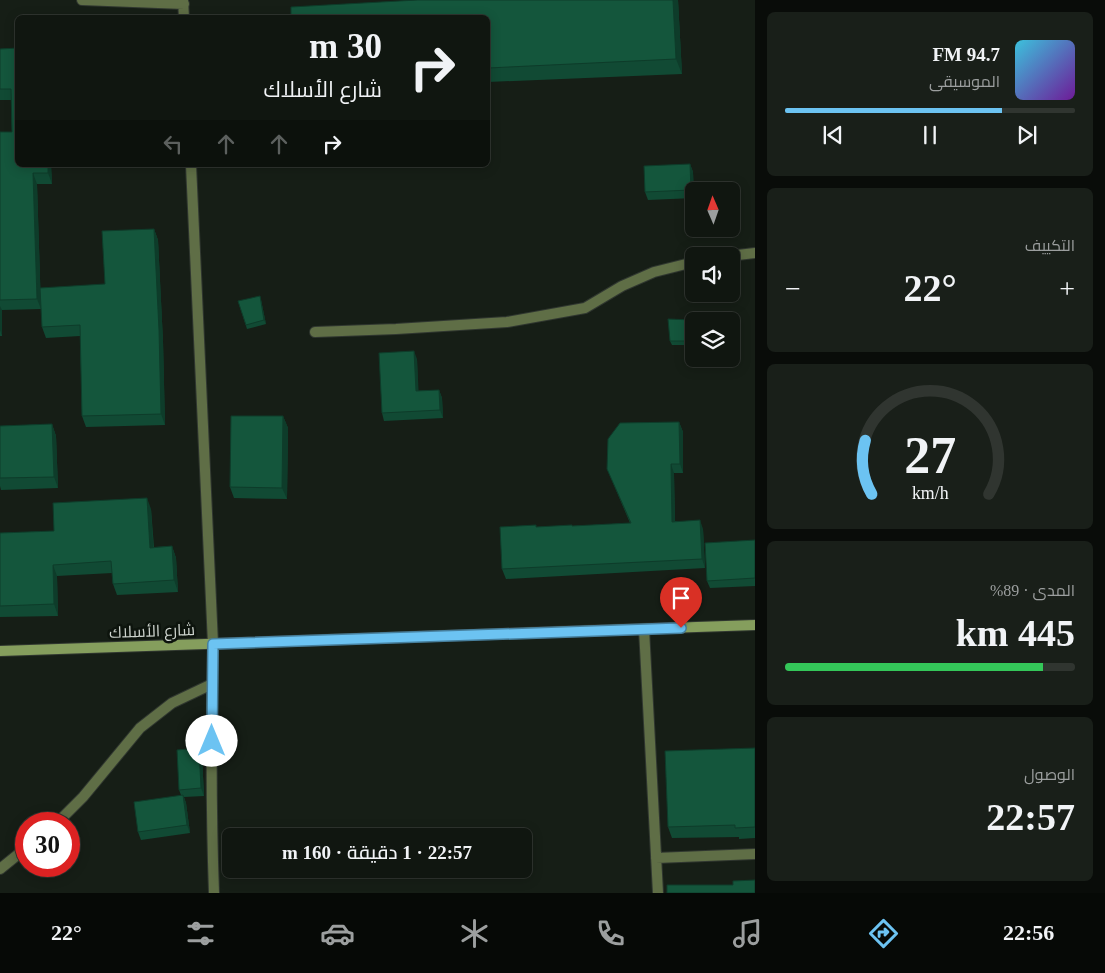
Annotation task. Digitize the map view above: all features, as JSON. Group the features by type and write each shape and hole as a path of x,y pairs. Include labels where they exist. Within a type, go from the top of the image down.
{"street":[{"path":"82,0 184,2 184,15"},
{"path":"191,167 213,644 212,854 214,893"},
{"path":"740,255 755,253"},
{"path":"315,332 507,322 576,310 585,308 622,286 654,272 685,264"},
{"name":"شارع الأسلاك","path":"0,651 755,625"},
{"path":"644,629 658,893"},
{"path":"68,812 140,728 172,703 212,684"},
{"path":"656,858 755,854"},
{"path":"0,869 15,857"}],"building":[{"path":"417,0 673,0 676,59 490,68 490,15 291,15 291,7"},
{"path":"15,48 15,167 48,167 48,173 33,173 37,299 0,300 0,132 12,132 11,89 0,89 0,49"},
{"path":"690,164 691,182 685,182 685,190 645,192 644,166"},
{"path":"154,229 161,414 82,416 80,325 42,327 40,288 105,284 102,231"},
{"path":"260,296 264,320 246,325 238,301"},
{"path":"668,319 685,320 685,341 670,341"},
{"path":"414,351 416,391 439,390 440,410 382,413 379,353"},
{"path":"231,416 283,416 282,488 230,487"},
{"path":"679,422 680,464 671,464 672,522 700,520 702,559 502,569 500,527 631,523 607,469 608,439 620,423"},
{"path":"52,424 54,477 0,478 0,426"},
{"path":"147,498 150,548 172,546 174,580 113,584 111,561 53,565 54,604 0,606 0,533 54,531 53,503"},
{"path":"755,540 755,578 707,581 705,543"},
{"path":"199,748 201,788 179,790 177,750"},
{"path":"755,748 755,827 735,828 735,825 668,827 665,751"},
{"path":"183,795 187,825 138,832 134,802"},
{"path":"755,880 755,893 667,893 667,885 733,885 733,881"}],"route":[{"path":"212,741 213,644 681,628"}]}
